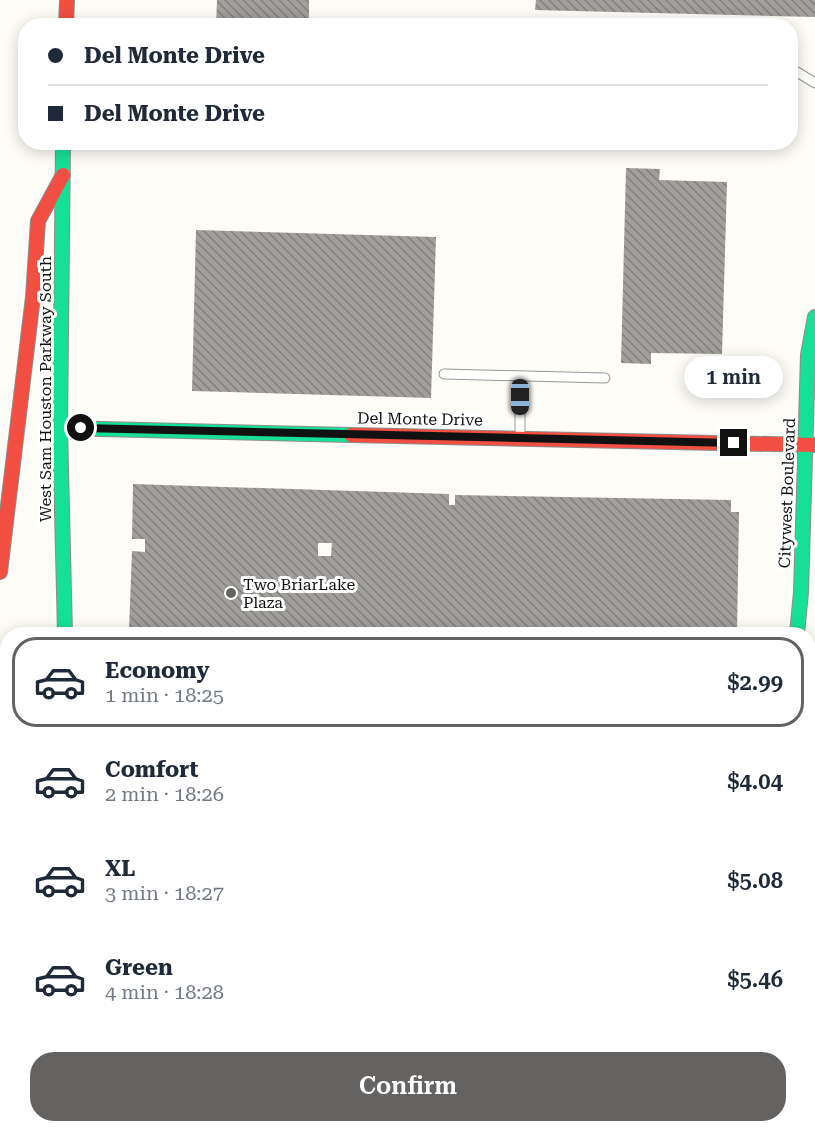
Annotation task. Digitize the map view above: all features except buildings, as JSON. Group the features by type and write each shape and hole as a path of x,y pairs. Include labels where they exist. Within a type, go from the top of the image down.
{"main road":[{"path":"66,18 67,0"},
{"name":"West Sam Houston Parkway South","path":"63,150 60,428 64,627"},
{"path":"0,572 33,297 38,221 63,176"},
{"name":"Citywest Boulevard","path":"798,627 810,445 808,355 815,317"},
{"name":"Del Monte Drive","path":"60,428 810,445"}],"lane":[{"path":"798,73 815,83"},
{"path":"444,374 605,378"},
{"path":"520,376 520,438"}],"traffic: fast":[{"path":"63,150 60,428 65,627"},
{"path":"798,627 801,592 808,355 815,317"},
{"path":"60,428 351,435"}],"traffic: jam":[{"path":"66,18 67,0"},
{"path":"0,572 33,297 38,221 63,175"},
{"path":"351,435 815,445"}],"place":[{"name":"Two BriarLake Plaza","path":"231,593"}],"route":[{"path":"81,428 734,443"}]}
